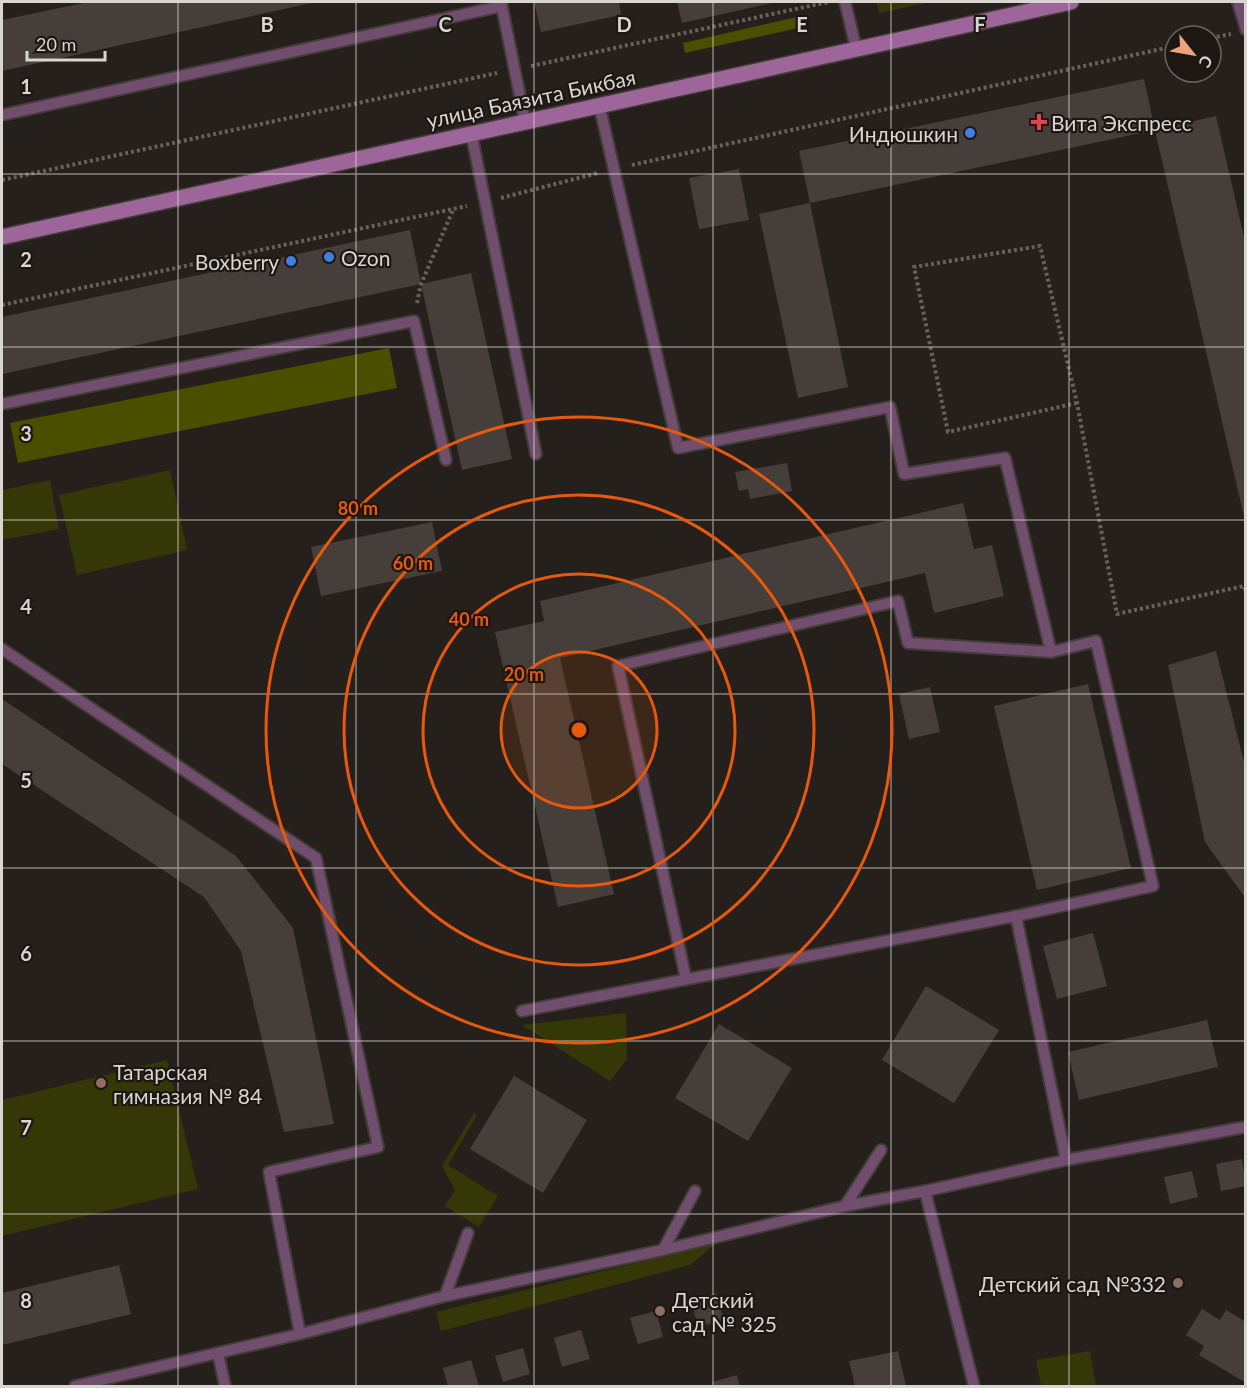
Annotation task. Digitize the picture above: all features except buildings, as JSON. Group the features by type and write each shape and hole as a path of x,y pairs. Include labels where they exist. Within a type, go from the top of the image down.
{"main road":[{"name":"улица Баязита Бикбая","path":"2,237 471,132 1071,2"}],"lane":[{"path":"845,2 856,48"},
{"path":"1238,2 1245,30"},
{"path":"2,115 502,4 525,121"},
{"path":"599,104 678,448 890,407 904,474 1005,458 1051,652"},
{"path":"471,132 536,454"},
{"path":"2,404 414,321 446,460"},
{"path":"522,1011 1016,916 1153,886 1096,641 1051,652 908,644 898,602 618,666 686,979"},
{"path":"2,649 316,858 378,1147 269,1172 300,1334"},
{"path":"1016,916 1066,1160"},
{"path":"75,1386 300,1334 445,1296 663,1250 845,1206 1066,1160 1245,1127"},
{"path":"845,1206 881,1150"},
{"path":"663,1250 695,1191"},
{"path":"925,1191 974,1386"},
{"path":"445,1296 468,1233"},
{"path":"218,1353 225,1386"}],"path":[{"path":"2,180 832,2"},
{"path":"2,305 485,202 614,169 1163,49"},
{"path":"414,321 421,284 453,209"},
{"path":"1077,403 948,432 914,267 1040,246 1077,403 1117,614 1244,586 1245,593"}],"shaded area":[{"path":"876,2 931,2 879,13"},
{"path":"801,16 803,27 685,53 683,43"},
{"path":"389,348 397,388 18,463 10,423"},
{"path":"170,470 187,550 77,575 59,495"},
{"path":"50,480 59,529 2,540 2,490"},
{"path":"626,1013 627,1059 610,1081 522,1025"},
{"path":"167,1060 198,1189 2,1236 2,1100"},
{"path":"474,1113 477,1115 448,1165 498,1196 479,1227 445,1206 455,1190 442,1166"},
{"path":"717,1243 690,1265 441,1331 436,1312"},
{"path":"1090,1351 1096,1386 1041,1386 1036,1360"}],"place":[{"name":"Вита Экспресс","path":"1039,122"},
{"name":"Индюшкин","path":"970,133"},
{"name":"Ozon","path":"329,257"},
{"name":"Boxberry","path":"291,261"},
{"name":"Татарская гимназия № 84","path":"101,1083"},
{"name":"Детский сад №332","path":"1178,1283"},
{"name":"Детский сад № 325","path":"660,1311"}]}
